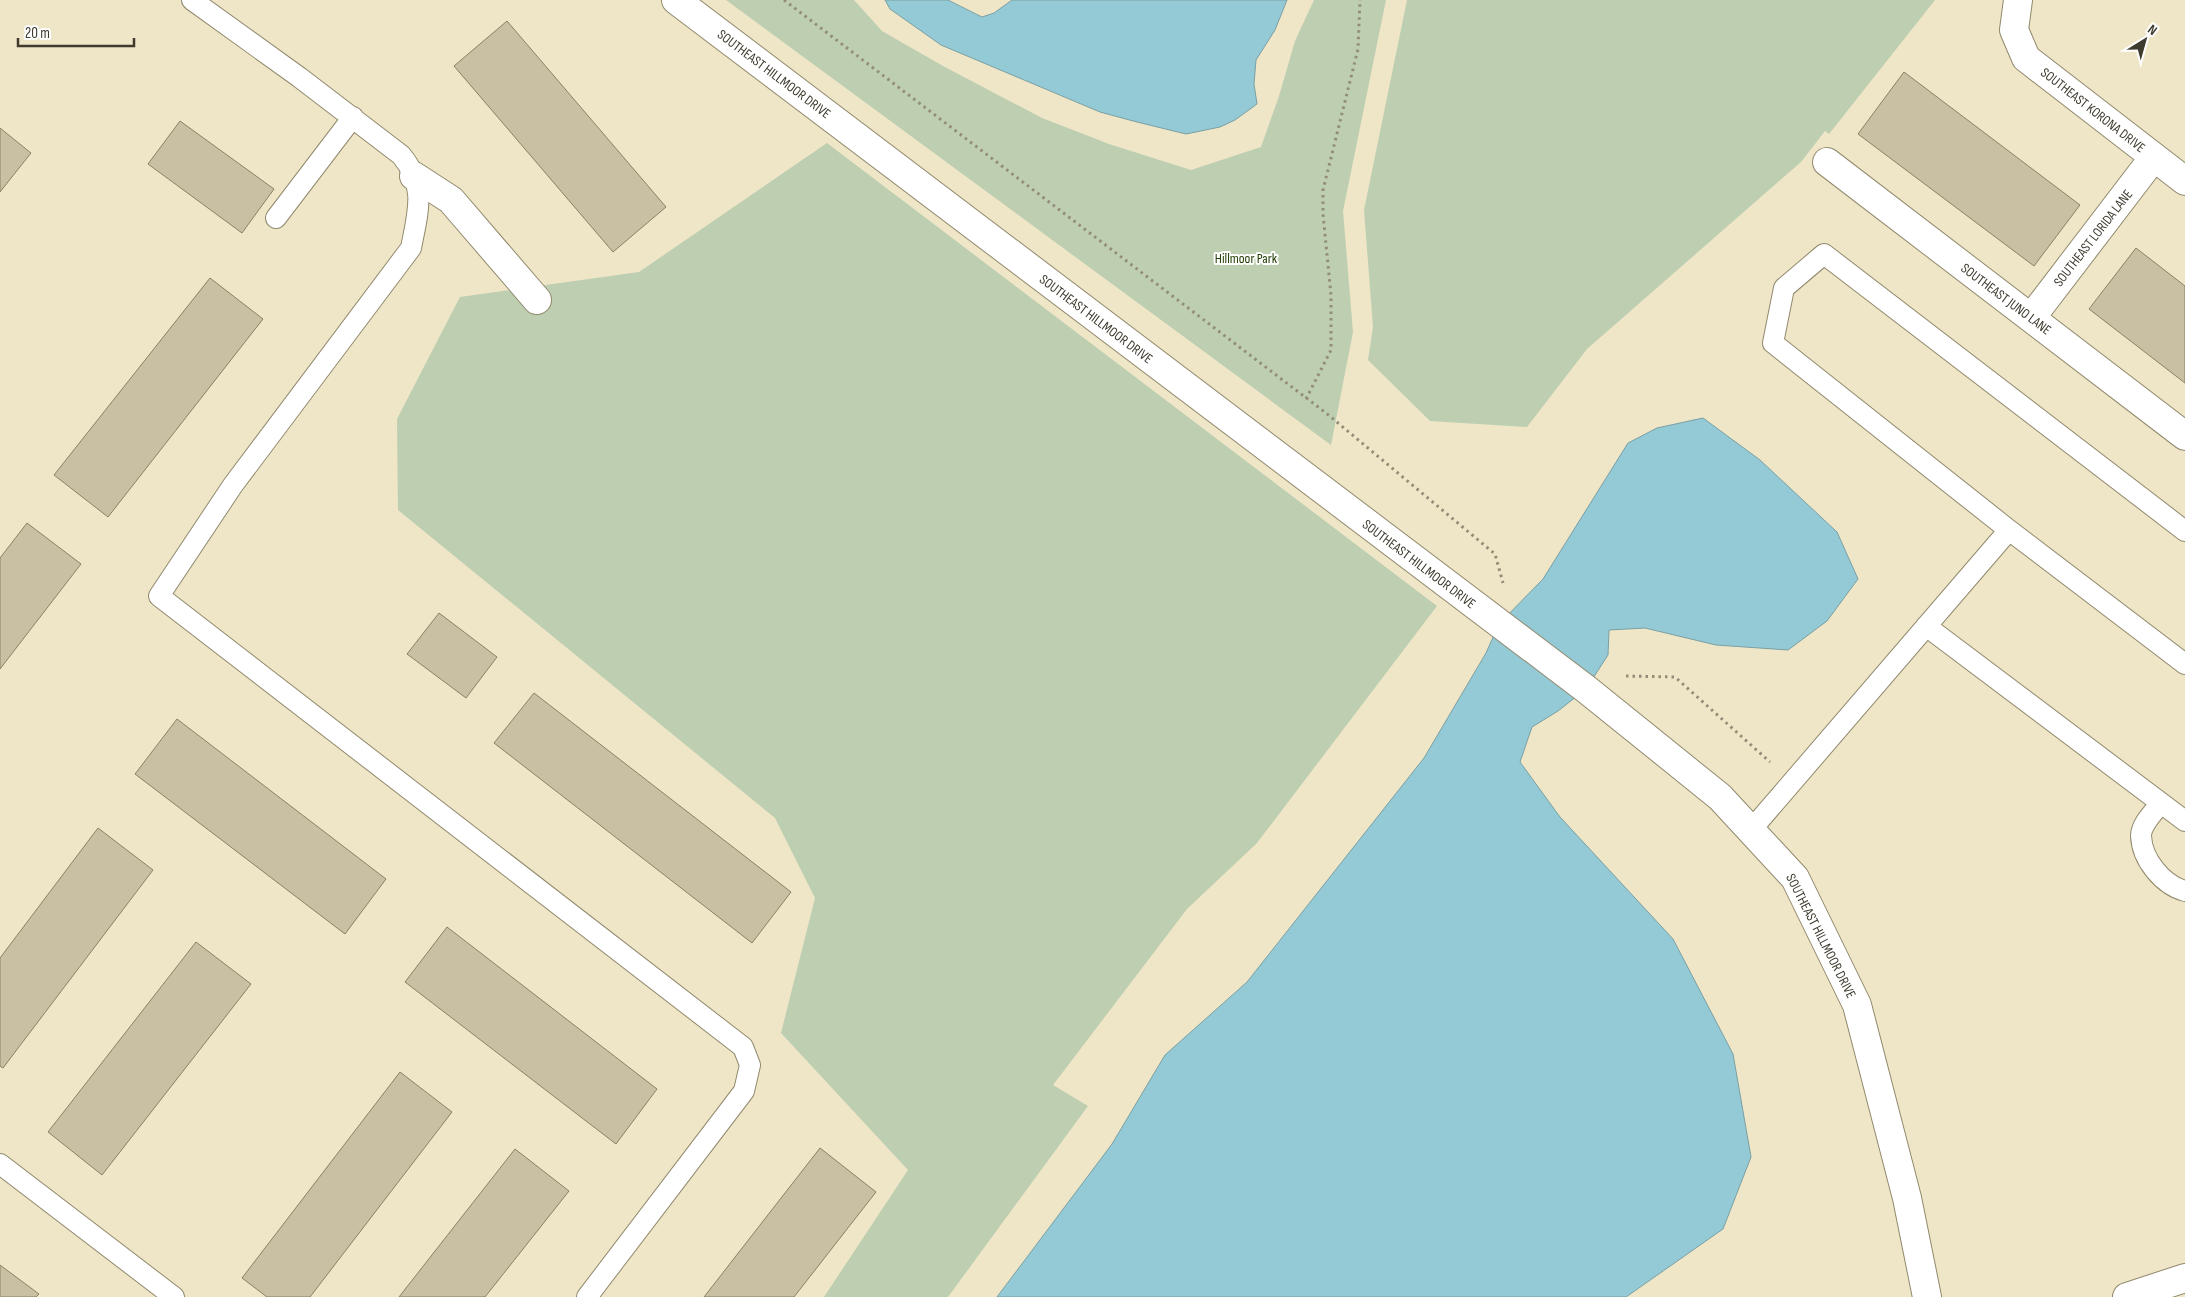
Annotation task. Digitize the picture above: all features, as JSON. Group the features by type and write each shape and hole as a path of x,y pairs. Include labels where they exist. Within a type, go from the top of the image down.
{"street":[{"name":"SOUTHEAST HILLMOOR DRIVE","path":"676,0 1586,689 1720,797 1795,878 1857,1004 1906,1198 1927,1297"},
{"name":"SOUTHEAST KORONA DRIVE","path":"2018,0 2014,30 2026,58 2185,181"},
{"name":"SOUTHEAST LORIDA LANE","path":"2031,318 2154,157"},
{"name":"SOUTHEAST JUNO LANE","path":"1827,162 2185,436"},
{"path":"414,176 451,200 537,300"},
{"path":"2127,1297 2185,1278"}],"lane":[{"path":"192,0 353,117 401,155 409,165 414,176 420,204 411,248 233,485 159,596 743,1047 750,1065 744,1091 587,1297"},
{"path":"276,218 353,117"},
{"path":"2185,530 1824,254 1784,288 1773,343 2009,530 2185,664"},
{"path":"1751,830 2009,530"},
{"path":"1926,626 2185,821"},
{"path":"2161,803 2144,825 2141,836 2155,872 2167,883 2185,891"},
{"path":"0,1164 174,1297"}],"path":[{"path":"784,0 1306,399 1495,554 1504,585"},
{"path":"1306,399 1331,350 1331,296 1323,214 1323,190 1355,65 1360,32 1360,0"},
{"path":"1625,676 1675,677 1775,769"}],"green space":[{"name":"Hillmoor Park","path":"726,0 854,0 882,31 943,66 1042,118 1109,144 1191,170 1261,147 1279,96 1295,41 1314,0 1386,0 1343,211 1353,332 1331,445"},
{"path":"1407,0 1935,0 1829,134 1825,131 1801,162 1587,349 1527,427 1430,421 1368,360 1373,327 1364,210"},
{"path":"827,143 1437,606 1257,843 1187,909 1053,1085 1088,1106 948,1297 824,1297 908,1170 781,1033 815,898 775,818 398,510 397,419 460,297 639,272"}],"water":[{"path":"885,0 948,0 982,17 994,13 1012,0 1287,0 1275,30 1256,60 1254,84 1257,104 1235,120 1220,127 1186,134 1100,112 941,45 890,9"},
{"path":"1703,418 1760,460 1837,532 1858,579 1827,621 1788,650 1716,645 1645,628 1609,630 1608,655 1586,689 1558,711 1532,727 1520,762 1560,817 1673,939 1733,1054 1751,1157 1723,1229 1626,1297 997,1297 1112,1144 1165,1055 1247,982 1424,758 1486,653 1499,624 1543,579 1628,443 1657,428"}],"building":[{"path":"507,21 666,207 613,252 454,66"},
{"path":"1904,72 2080,205 2034,266 1858,134"},
{"path":"180,121 274,189 242,233 148,164"},
{"path":"0,128 31,153 0,192"},
{"path":"2136,248 2185,286 2185,383 2089,309"},
{"path":"210,278 263,319 108,517 54,475"},
{"path":"27,523 81,564 0,669 0,558"},
{"path":"439,613 497,657 466,698 407,654"},
{"path":"534,693 791,892 752,943 494,743"},
{"path":"177,719 386,879 345,934 135,774"},
{"path":"98,828 153,870 3,1068 0,1066 0,958"},
{"path":"447,927 657,1089 616,1144 405,982"},
{"path":"196,942 251,984 102,1175 48,1132"},
{"path":"400,1072 452,1112 310,1297 267,1297 242,1278"},
{"path":"820,1148 876,1192 794,1297 704,1297"},
{"path":"515,1149 569,1191 485,1297 399,1297"},
{"path":"0,1265 39,1294 36,1297 0,1297"}]}
